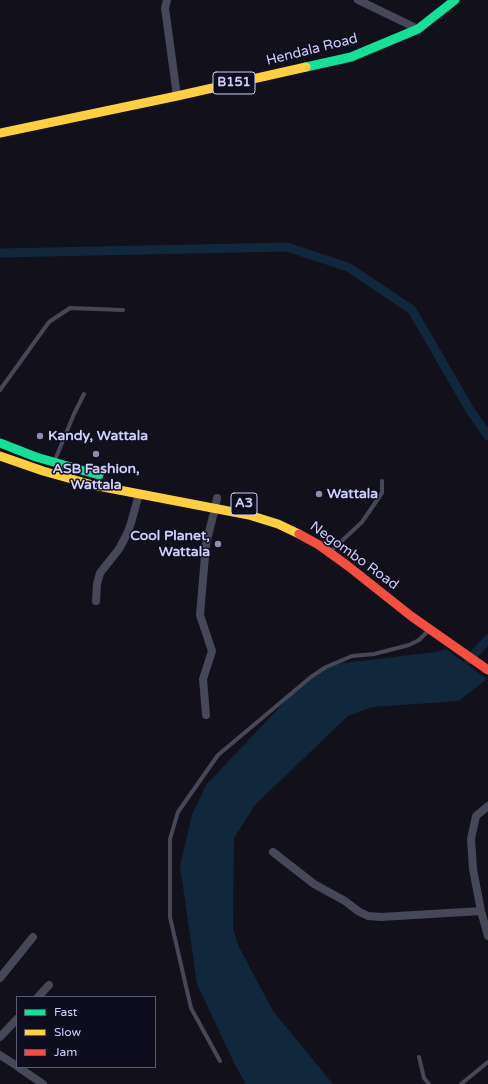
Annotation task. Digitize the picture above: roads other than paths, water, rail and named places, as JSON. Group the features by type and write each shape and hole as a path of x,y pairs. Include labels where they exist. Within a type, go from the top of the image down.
{"main road":[{"name":"Hendala Road","path":"0,133 177,96 351,57 418,29 455,0"},
{"path":"0,444 36,457 111,478"},
{"name":"Negombo Road","path":"0,456 24,465 93,485 249,515 278,524 319,545 354,570 411,616 488,670"},
{"name":"Negombo Road","path":"333,542 346,552"}],"street":[{"path":"167,0 165,8 177,96"},
{"path":"358,0 418,29"},
{"path":"96,601 97,584 100,574 119,550 127,534 132,523 139,494"},
{"path":"206,715 203,679 212,650 200,616 206,544 217,498"},
{"path":"488,806 476,816 471,839 473,869 481,911 488,936"},
{"path":"273,852 314,884 368,916 381,917 481,911"},
{"path":"0,978 33,937"},
{"path":"39,996 49,985"},
{"path":"0,1037 16,1020"},
{"path":"0,1055 16,1064"},
{"path":"21,1068 43,1084"}],"lane":[{"path":"0,390 49,322 70,308 123,310"},
{"path":"54,462 84,394"},
{"path":"330,553 333,542 362,522 382,493 382,481"},
{"path":"220,1061 191,1008 170,917 170,839 178,812 218,755 326,666 352,656 374,654 409,644 419,640 430,629"},
{"path":"419,1057 424,1078 429,1084"},
{"path":"461,1084 488,1062"}],"water":[{"path":"446,649 487,679 459,701 372,707 348,716 255,805 234,838 233,929 239,947 273,1011 333,1084 246,1084 235,1065 197,984 180,866 192,815 206,785 294,692 334,664 436,652"}],"waterway":[{"path":"0,253 287,247 348,267 412,310 470,410 488,436"},
{"path":"469,660 488,639"}],"place":[{"name":"Kandy, Wattala","path":"40,436"},
{"name":"ASB Fashion, Wattala","path":"96,454"},
{"name":"Wattala","path":"319,494"},
{"name":"Cool Planet, Wattala","path":"218,544"}]}
